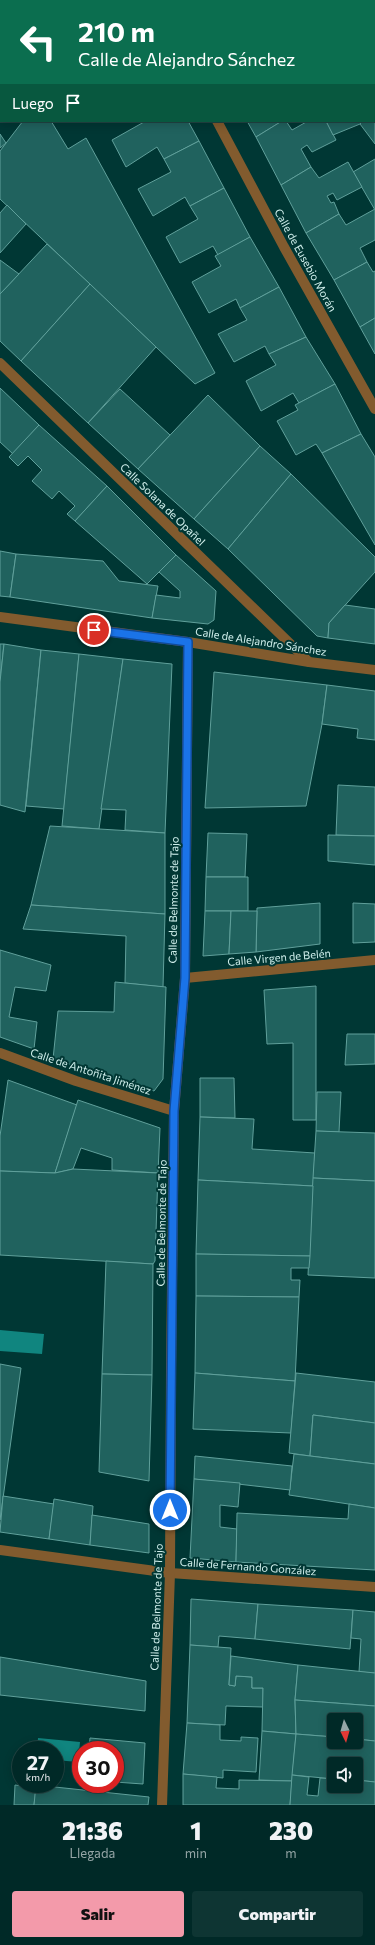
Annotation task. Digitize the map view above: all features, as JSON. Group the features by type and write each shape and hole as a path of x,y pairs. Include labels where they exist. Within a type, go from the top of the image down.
{"street":[{"name":"Calle de Eusebio Morán","path":"218,122 375,409"},
{"name":"Calle Solana de Opañel","path":"0,363 309,662"},
{"name":"Calle de Alejandro Sánchez","path":"0,618 188,642 309,662 375,670"},
{"name":"Calle de Belmonte de Tajo","path":"162,1805 170,1573 174,1111 185,978 188,642"},
{"name":"Calle Virgen de Belén","path":"185,978 375,960"},
{"name":"Calle de Antoñita Jiménez","path":"0,1053 76,1081 174,1111"},
{"name":"Calle de Fernando González","path":"0,1550 170,1573 375,1587"}],"water":[{"path":"0,1330 44,1334 42,1354 0,1351"},
{"path":"38,1738 72,1741 72,1761 64,1761 64,1741 38,1741"}],"building":[{"path":"22,122 52,122 68,149 86,138 215,373 195,384 0,199 0,151"},
{"path":"144,122 189,122 199,141 164,159 157,147 126,167 112,140"},
{"path":"248,122 280,122 256,137"},
{"path":"280,122 287,122 292,130 306,122 327,122 336,140 312,152 307,145 301,149 311,167 281,185 256,137"},
{"path":"326,122 362,122 360,124 333,135"},
{"path":"362,122 375,122 375,144 360,124"},
{"path":"0,134 6,143 0,148"},
{"path":"199,141 224,188 190,206 185,197 153,216 138,189 171,172 164,159"},
{"path":"375,159 375,210 353,172"},
{"path":"348,162 362,187 337,200 333,193 327,196 331,203 334,202 339,214 306,233 281,185 311,167 319,178"},
{"path":"224,188 250,237 218,255 213,246 180,263 166,237 198,219 190,206"},
{"path":"7,205 26,224 0,253 0,213"},
{"path":"375,209 375,240 360,248 367,262 334,280 306,233 339,214 346,225"},
{"path":"250,237 279,287 240,308 236,299 209,313 192,282 221,266 215,256"},
{"path":"47,244 90,284 21,361 0,341 0,294"},
{"path":"0,260 19,274 0,294"},
{"path":"367,262 373,272 375,271 375,318 360,327 334,280"},
{"path":"90,284 156,347 88,423 21,361"},
{"path":"279,287 306,337 269,354 265,346 234,362 218,334 247,320 240,308"},
{"path":"375,318 375,354 360,327"},
{"path":"306,337 335,384 299,403 293,393 261,411 246,381 276,365 269,354"},
{"path":"335,384 361,434 322,453 316,444 296,455 277,421 298,410 295,405"},
{"path":"0,388 39,425 13,454 0,442"},
{"path":"120,389 170,435 138,469 88,423"},
{"path":"208,395 260,446 194,519 138,469"},
{"path":"39,425 107,486 75,521 67,514 75,506 59,491 52,499 32,481 42,470 28,456 18,466 9,457"},
{"path":"361,434 375,457 375,545 322,453"},
{"path":"260,446 291,474 228,549 194,519"},
{"path":"291,474 375,557 375,572 329,623 328,638 317,636 228,549"},
{"path":"107,486 176,555 147,584 75,521"},
{"path":"0,551 16,554 10,597 0,596"},
{"path":"16,554 103,561 119,581 158,586 152,618 10,597"},
{"path":"176,555 216,591 214,620 208,624 152,618 156,595 180,598 180,591 159,572"},
{"path":"345,605 375,609 375,644 328,638 329,623"},
{"path":"0,644 4,644 0,682"},
{"path":"4,644 41,650 25,812 0,805 0,682"},
{"path":"41,650 79,654 64,809 26,806"},
{"path":"79,654 123,659 99,829 62,826"},
{"path":"123,659 172,664 165,833 125,830 126,810 101,809"},
{"path":"214,672 327,685 322,724 306,806 205,808"},
{"path":"327,685 375,691 375,740 357,738 358,729 322,724"},
{"path":"338,785 375,787 375,836 336,835"},
{"path":"50,826 165,833 165,914 31,905"},
{"path":"208,833 247,834 245,877 206,877"},
{"path":"328,835 375,836 375,865 328,861"},
{"path":"206,877 248,877 248,911 205,911"},
{"path":"320,903 320,944 256,952 257,908"},
{"path":"353,903 375,904 375,942 353,943"},
{"path":"31,905 165,914 163,987 125,983 126,936 23,929"},
{"path":"205,911 231,911 229,954 203,956"},
{"path":"231,911 257,911 256,952 229,954"},
{"path":"0,950 51,965 46,991 15,987 9,1017 37,1022 34,1049 0,1037"},
{"path":"115,982 166,987 163,1079 154,1091 53,1059 58,1011 114,1012"},
{"path":"316,986 316,1120 293,1120 293,1043 267,1044 264,990"},
{"path":"347,1034 375,1034 375,1064 345,1065"},
{"path":"200,1078 234,1078 235,1118 200,1117"},
{"path":"8,1080 77,1105 55,1173 0,1171 0,1136"},
{"path":"317,1092 341,1092 339,1132 316,1131"},
{"path":"78,1100 160,1128 158,1173 112,1170 112,1158 81,1148 73,1169 55,1173"},
{"path":"200,1117 254,1119 252,1149 315,1153 313,1186 198,1180"},
{"path":"316,1131 375,1133 375,1181 313,1178"},
{"path":"73,1169 158,1173 155,1261 153,1264 0,1255 0,1171 55,1173"},
{"path":"313,1178 375,1181 375,1278 308,1275"},
{"path":"198,1180 313,1186 310,1256 196,1254"},
{"path":"196,1254 310,1256 309,1268 291,1268 291,1280 300,1280 299,1297 196,1296"},
{"path":"106,1261 153,1264 152,1375 102,1374"},
{"path":"196,1296 299,1297 295,1381 195,1373"},
{"path":"0,1364 21,1368 0,1520"},
{"path":"195,1373 295,1381 291,1433 193,1429"},
{"path":"296,1373 375,1382 375,1423 313,1415 310,1456 289,1453"},
{"path":"102,1374 152,1375 149,1481 99,1472"},
{"path":"313,1415 375,1423 375,1464 310,1456"},
{"path":"294,1454 375,1464 375,1508 289,1495"},
{"path":"195,1456 292,1466 290,1490 194,1479"},
{"path":"194,1479 240,1483 238,1507 220,1505 220,1527 237,1529 236,1562 190,1558"},
{"path":"3,1496 54,1504 49,1539 0,1532"},
{"path":"54,1499 93,1506 90,1545 49,1539"},
{"path":"349,1504 375,1508 375,1570 236,1562 237,1513 348,1519"},
{"path":"92,1515 149,1524 149,1553 90,1545"},
{"path":"191,1599 258,1604 255,1639 219,1636 218,1647 190,1645"},
{"path":"258,1604 353,1610 350,1649 255,1639"},
{"path":"353,1610 375,1612 375,1673 359,1672 361,1639 351,1638"},
{"path":"190,1645 231,1648 229,1685 235,1686 236,1676 252,1677 252,1688 263,1688 263,1707 226,1706 225,1725 187,1723"},
{"path":"231,1656 298,1665 295,1700 296,1734 262,1731 263,1688 252,1688 252,1677 236,1676 235,1686 229,1685"},
{"path":"0,1657 146,1681 145,1711 0,1695"},
{"path":"298,1665 375,1673 375,1706 295,1700"},
{"path":"295,1700 375,1706 375,1741 363,1740 363,1713 327,1713 327,1736 296,1734"},
{"path":"187,1723 220,1725 220,1740 241,1741 241,1737 258,1738 256,1772 223,1770 223,1778 183,1774"},
{"path":"262,1731 296,1734 292,1781 259,1780"},
{"path":"296,1734 327,1736 327,1749 363,1749 363,1740 375,1741 375,1782 363,1781 363,1757 327,1757 327,1778 292,1775"},
{"path":"90,1738 123,1741 90,1741"},
{"path":"124,1741 145,1743 143,1784 124,1783"},
{"path":"183,1774 217,1777 216,1788 239,1789 239,1780 292,1781 290,1805 183,1805"},
{"path":"292,1775 309,1777 307,1795 318,1796 320,1778 327,1778 327,1793 363,1793 363,1781 375,1782 375,1805 290,1805"},
{"path":"64,1788 72,1789 72,1793 111,1793 149,1797 148,1805 34,1805 35,1793 64,1793"},
{"path":"15,1793 35,1793 34,1805 14,1805"}],"route":[{"path":"94,630 188,642 185,978 174,1111 170,1510"}]}
